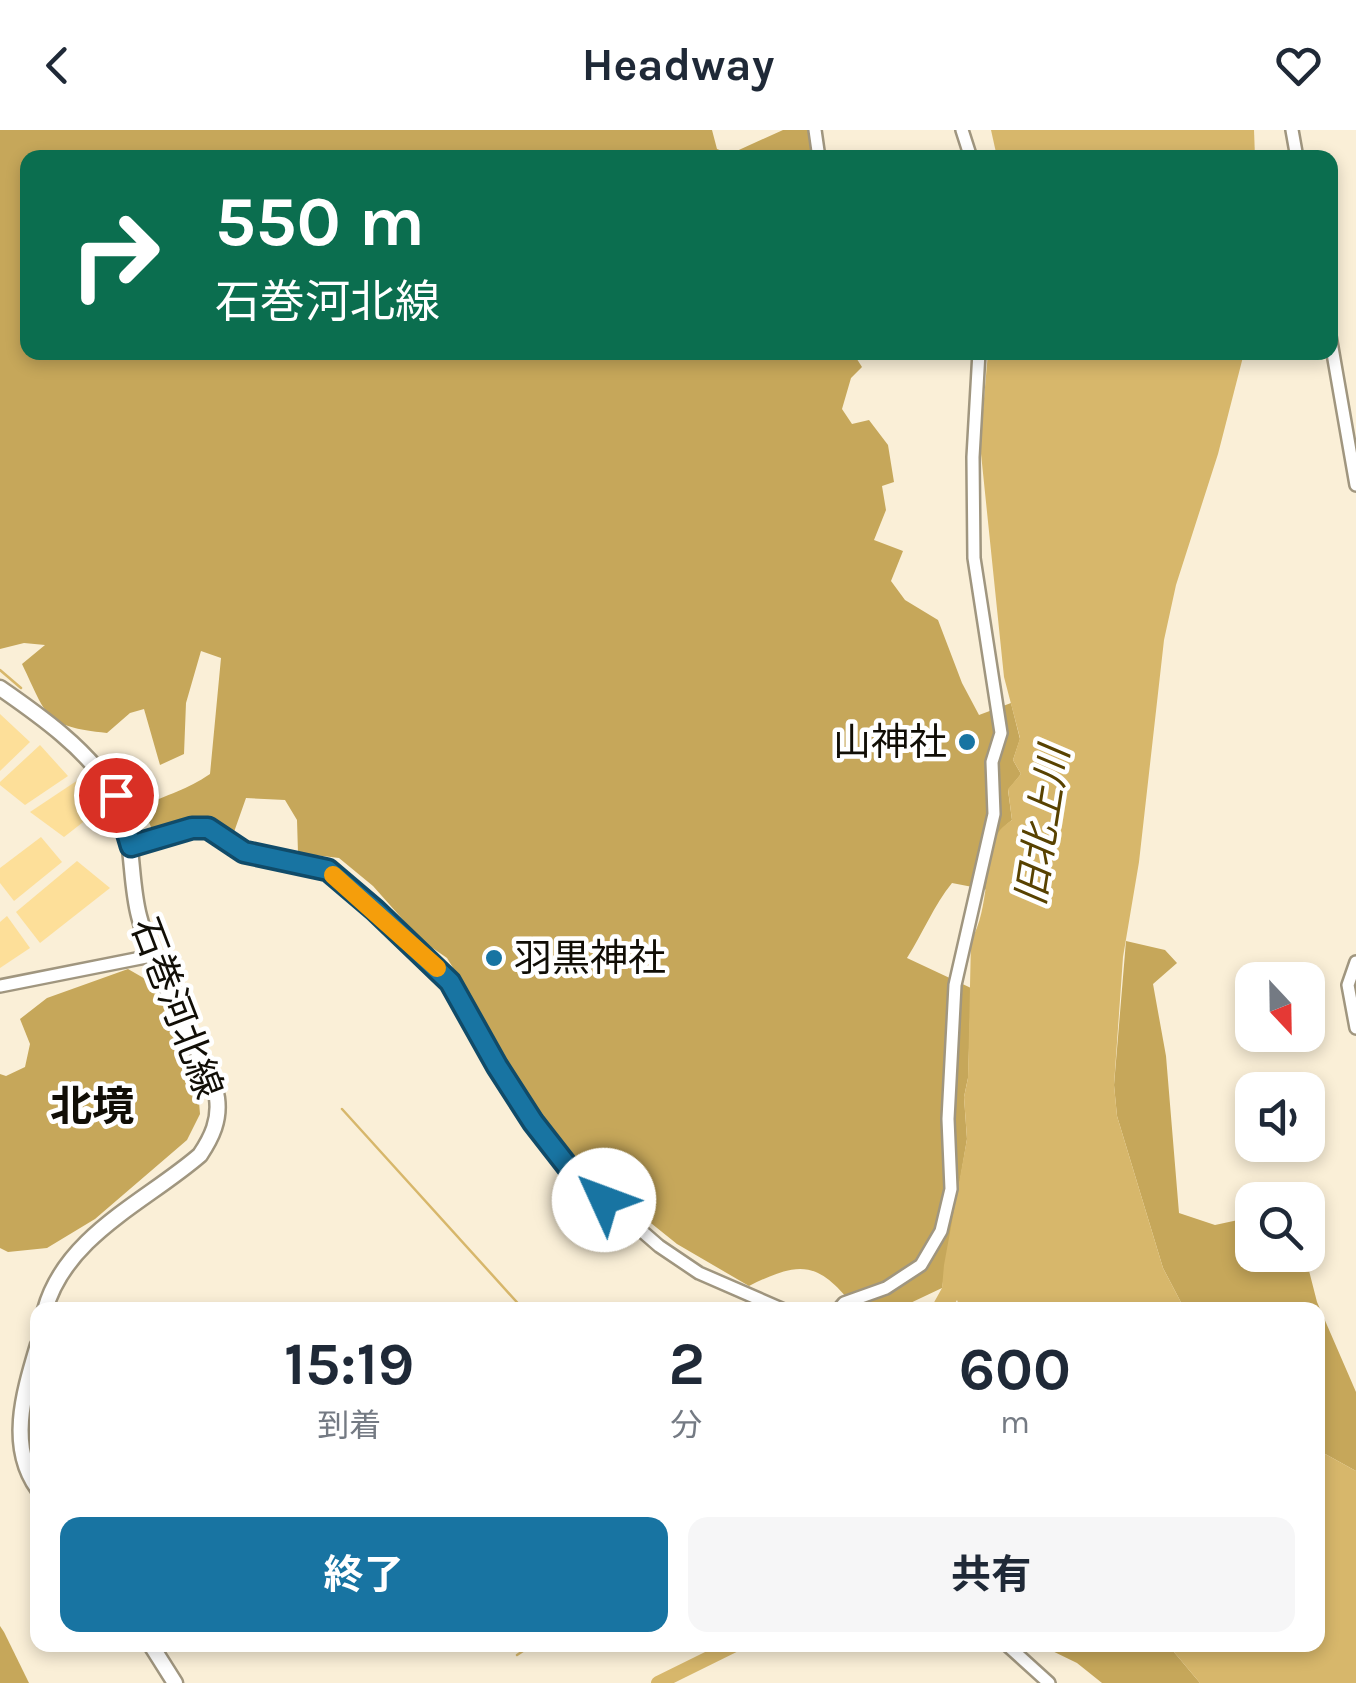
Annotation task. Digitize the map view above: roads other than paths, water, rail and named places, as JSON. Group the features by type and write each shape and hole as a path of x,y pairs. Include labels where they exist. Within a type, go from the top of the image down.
{"main road":[{"name":"石巻河北線","path":"0,688 72,746 116,795 131,846 138,914 152,956 214,1088 217,1116 212,1136 200,1155 90,1239 57,1279 48,1302"},
{"path":"30,1383 20,1430 22,1460 30,1474"},
{"path":"155,1652 175,1683"}],"street":[{"path":"849,1302 906,1278 921,1265 942,1230 952,1190 948,1120 956,985 994,814 992,762 1001,733 974,558 973,458 979,360"},
{"path":"1334,360 1356,486"},
{"path":"131,846 192,828 208,828 244,852 328,870 450,982 507,1082 568,1167 658,1246 700,1273 766,1302"},
{"path":"0,986 152,956"},
{"path":"1356,962 1348,985 1356,1028"},
{"path":"1016,1652 1049,1683"}],"water":[{"path":"991,130 1254,130 1255,150 995,150"},
{"name":"旧北上川","path":"987,360 1242,360 1218,454 1176,585 1164,640 1139,862 1123,957 1114,1085 1117,1116 1163,1268 1181,1302 934,1302 942,1288 967,1139 964,1097 968,1078 971,940 981,913 995,839 1012,820 1008,789 1021,774 1013,760 1020,738 1004,677 980,444"},
{"path":"1325,1454 1356,1471 1356,1683 1200,1683 1174,1652 1325,1652"}],"waterway":[{"path":"0,670 21,688"},
{"path":"342,1109 517,1302"},
{"path":"517,1655 522,1652"},
{"path":"658,1683 721,1652"}],"place":[{"name":"山神社","path":"967,742"},
{"name":"羽黒神社","path":"494,958"}],"district":[{"name":"北境","path":"92,1106"}]}
